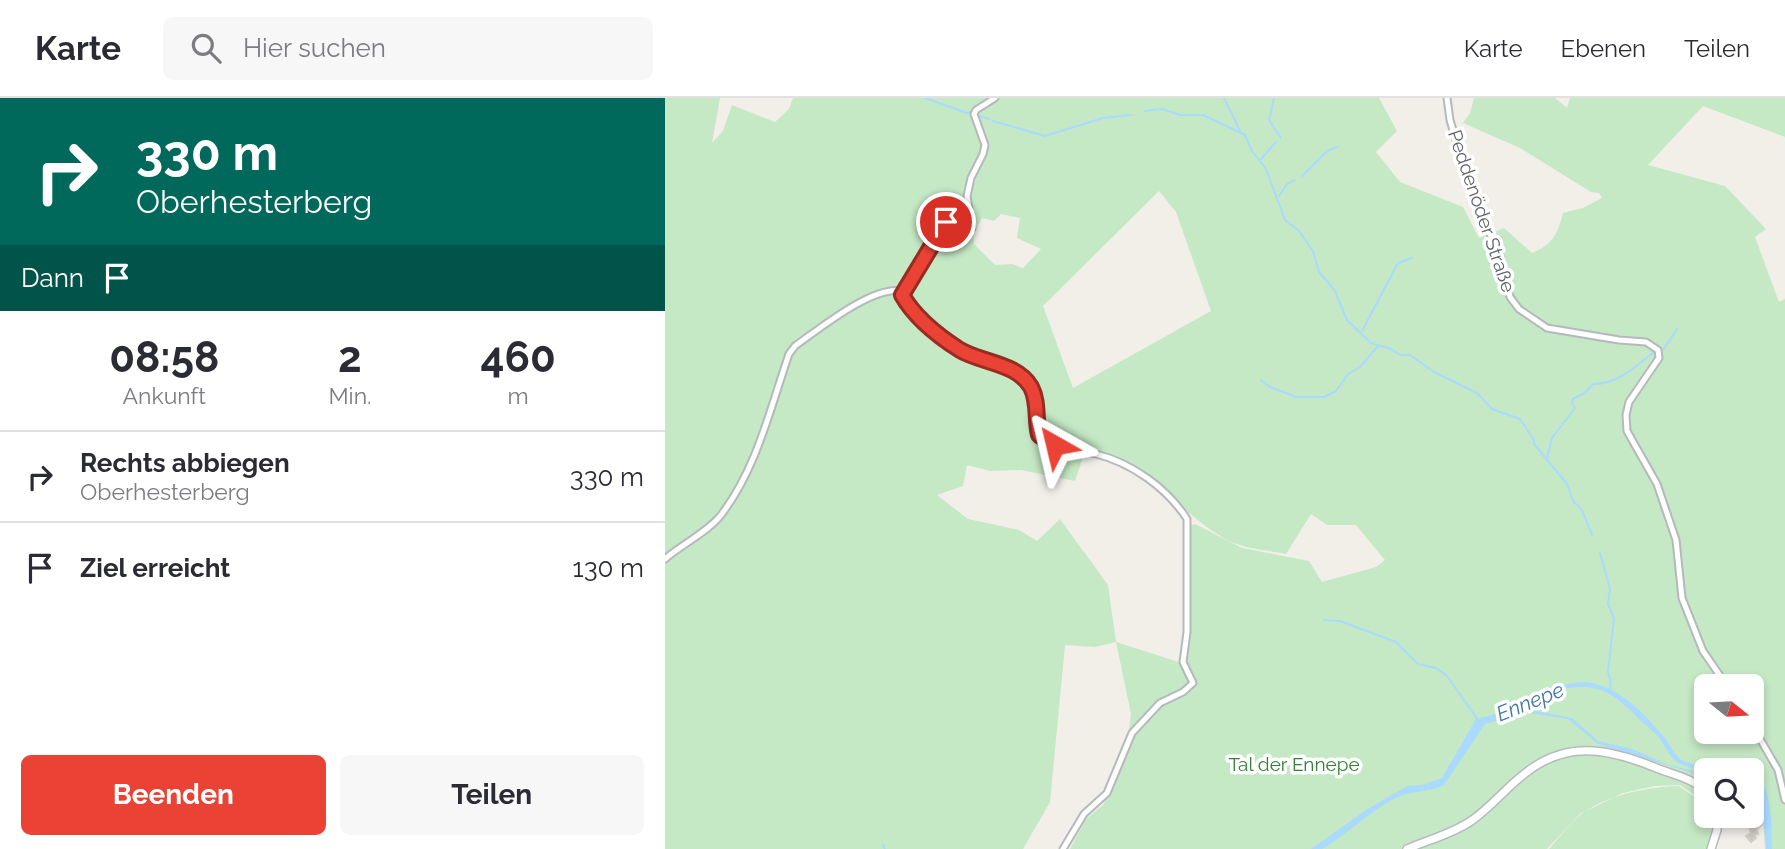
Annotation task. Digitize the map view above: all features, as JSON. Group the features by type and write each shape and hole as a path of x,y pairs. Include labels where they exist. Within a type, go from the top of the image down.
{"street":[{"path":"995,98 974,114 985,145 971,178 967,196 972,228 952,223 942,225 902,295 912,313 961,350 999,364 1023,378 1031,388 1039,435 1049,442 1108,458 1135,471 1178,504 1188,519 1187,632 1183,662 1193,683 1184,692 1160,703 1132,733 1107,793 1084,814 1063,849"},
{"name":"Peddenöder Straße","path":"1447,98 1450,120 1475,204 1499,252 1510,297 1519,309 1547,328 1646,342 1658,350 1659,358 1629,402 1627,431 1657,484 1679,555 1682,598 1703,651 1719,674"},
{"path":"665,559 722,514 749,468 767,424 789,354 795,346 861,302 881,292 902,291"},
{"path":"1763,744 1778,770 1785,800"},
{"path":"1407,849 1469,822 1525,774 1556,756 1606,751 1694,782"},
{"path":"1711,849 1717,828"}],"green space":[{"name":"Tal der Ennepe","path":"665,98 720,98 712,143 723,131 732,105 775,122 789,109 793,98 992,98 978,106 973,118 982,136 983,148 966,189 969,224 950,220 941,224 899,297 912,313 928,325 911,307 904,291 943,227 949,226 973,234 974,244 995,265 1012,264 1023,268 1041,249 1017,238 1020,218 1001,214 994,221 982,218 977,227 970,194 985,155 986,138 976,116 982,107 1000,98 1379,98 1397,131 1376,152 1400,182 1463,207 1479,238 1504,228 1532,253 1553,238 1563,213 1583,208 1602,198 1599,193 1591,192 1520,148 1463,123 1470,113 1474,98 1555,98 1567,108 1570,98 1785,98 1785,137 1703,106 1648,165 1725,186 1766,229 1755,237 1779,302 1785,299 1785,849 1765,849 1764,758 1694,758 1694,776 1636,756 1595,747 1572,749 1534,764 1470,820 1409,849 1070,849 1086,819 1103,805 1126,753 1131,714 1116,642 1095,647 1065,645 1050,802 1023,849 665,849","holes":["1159,191 1176,212 1211,311 1073,388 1043,306","951,343 964,351 1011,368 1024,378 1029,384 1035,397 1041,434 1059,443 1107,455 1132,467 1200,522 1229,541 1249,548 1286,554 1311,514 1327,525 1356,525 1385,560 1376,567 1322,582 1309,561 1242,548 1195,524 1190,526 1185,664 1116,642 1108,585 1060,519 1037,541 1019,530 968,519 937,495 963,486 967,465 991,471 1021,470 1075,481 1084,454 1055,449 1038,436 1031,389 1022,378 998,365 961,351"]},
{"path":"1606,753 1684,779 1694,786 1694,795 1680,785 1654,786 1623,793 1580,814 1547,849 1419,849 1459,832 1530,772 1558,757"},
{"path":"1679,786 1694,797 1694,828 1714,828 1709,849 1549,849 1579,816 1589,809 1614,798 1654,788"}],"water":[{"name":"Ennepe","path":"1581,682 1606,687 1617,693 1656,727 1680,759 1694,764 1694,768 1680,764 1656,734 1624,704 1597,689 1575,687 1547,693 1537,697 1527,709 1572,718 1598,741 1632,749 1694,773 1598,744 1568,719 1524,712 1485,724 1444,785 1396,798 1322,849 1311,849 1366,810 1407,786 1423,785 1442,778 1476,719 1503,712 1535,692"},
{"path":"1764,784 1771,818 1772,849 1766,849"}],"building":[{"path":"1750,828 1758,828 1758,834 1754,835 1756,838 1751,842 1746,836 1751,833"}],"waterway":[{"path":"925,98 967,113 973,111"},
{"path":"1224,98 1240,131"},
{"path":"1274,98 1269,120 1281,138"},
{"path":"1145,111 1162,109 1180,115 1203,115 1245,135 1252,151 1266,169 1285,220 1299,231 1313,251 1319,272 1335,291 1347,320 1371,343 1391,349 1400,355 1410,355 1434,372 1477,393 1492,409 1520,419 1534,444 1567,484 1592,535"},
{"path":"993,121 1045,136 1103,118 1131,115"},
{"path":"980,116 989,119"},
{"path":"1261,159 1276,142"},
{"path":"1302,176 1327,151 1337,147"},
{"path":"1279,196 1287,184 1295,180"},
{"path":"1362,331 1398,263 1412,258"},
{"path":"1663,350 1677,329"},
{"path":"1261,380 1270,387 1296,397 1324,397 1336,391 1348,374 1360,367 1378,346"},
{"path":"1547,459 1552,438 1575,408 1573,399 1585,393 1593,384 1626,374 1654,352"},
{"path":"1600,553 1610,589 1608,604 1614,618 1608,672 1610,690"},
{"path":"1323,620 1340,621 1396,642 1418,664 1436,668 1447,676 1478,720"},
{"path":"883,845 885,849"}],"route":[{"path":"946,222 902,295 912,313 961,350 999,364 1023,378 1031,388 1039,435 1055,445"}]}
